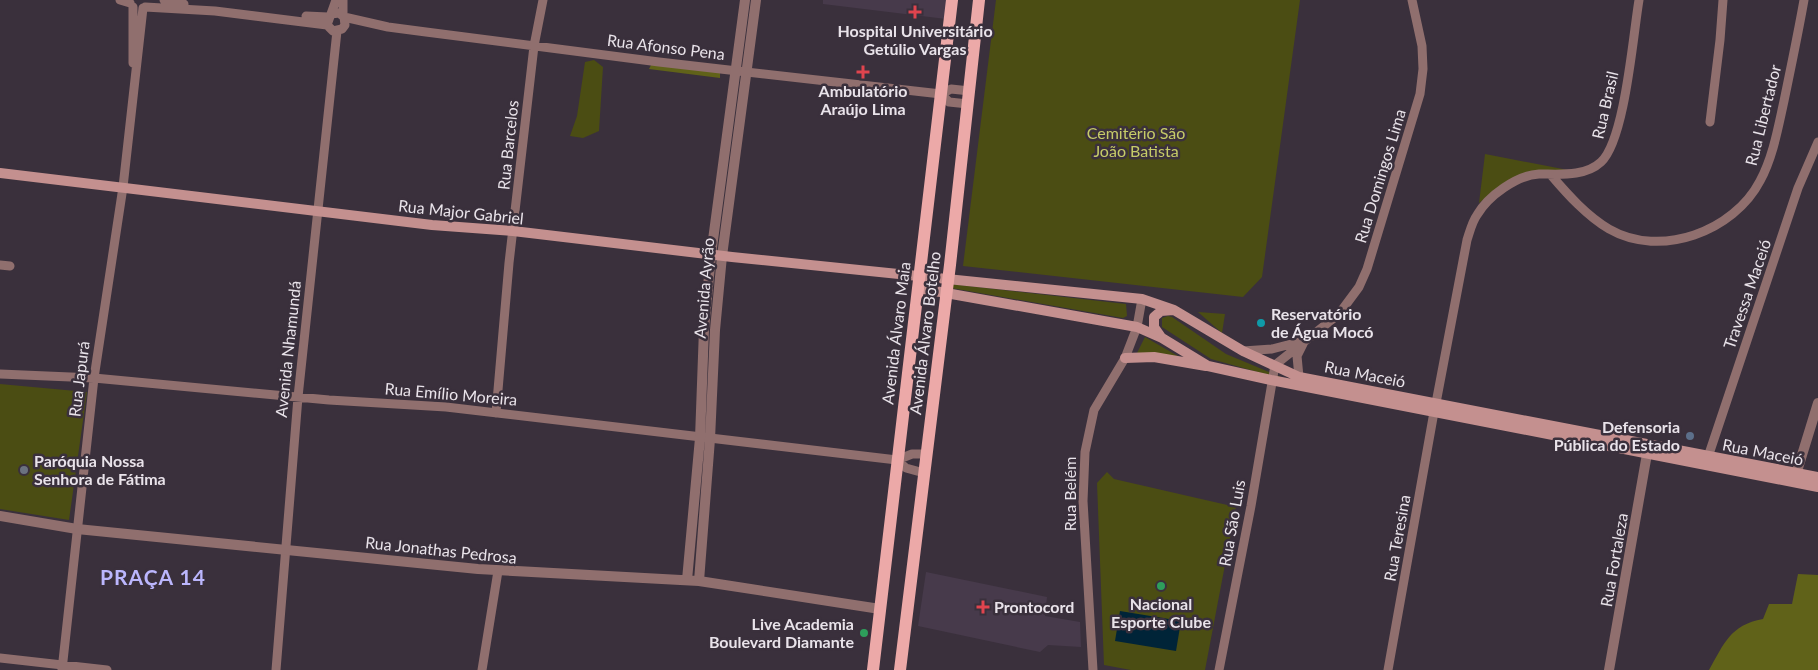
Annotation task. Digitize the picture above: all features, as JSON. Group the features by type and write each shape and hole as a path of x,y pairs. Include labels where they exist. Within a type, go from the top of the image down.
{"main road":[{"name":"Avenida Álvaro Maia","path":"872,670 952,0"},
{"name":"Avenida Álvaro Botelho","path":"900,670 948,279 979,0"},
{"name":"Rua Major Gabriel","path":"0,173 432,225 513,231 716,255 919,282"},
{"name":"Rua Maceió","path":"919,282 948,279 1142,299 1174,310 1243,351 1299,377 1647,454 1795,478 1818,478"},
{"name":"Rua Maceió","path":"919,282 946,292 1137,327 1162,338 1208,366 1272,380 1708,456 1795,478 1818,487"},
{"path":"1162,338 1154,327 1154,317 1161,311 1174,310"},
{"path":"1126,358 1154,357 1208,366"}],"street":[{"path":"120,0 145,5 287,17 329,18"},
{"path":"164,0 287,17"},
{"path":"336,0 329,18 333,31 340,29"},
{"path":"343,0 343,16"},
{"name":"Rua Barcelos","path":"496,412 513,231 534,46 543,0"},
{"name":"Avenida Ayrão","path":"742,70 746,0"},
{"name":"Avenida Ayrão","path":"699,581 709,329 716,255 742,70 756,0"},
{"name":"Rua Domingos Lima","path":"1275,366 1339,314 1359,287 1406,146 1420,94 1423,69 1420,31 1412,0"},
{"name":"Rua Brasil","path":"1551,175 1580,172 1592,168 1602,162 1609,152 1621,112 1639,0"},
{"path":"1710,122 1720,40 1722,0"},
{"name":"Rua Libertador","path":"1551,175 1569,196 1610,230 1632,239 1678,240 1724,222 1749,199 1768,165 1779,124 1804,0"},
{"name":"Rua Japurá","path":"131,3 132,93"},
{"name":"Rua Japurá","path":"62,668 94,378 123,187 132,93 145,5"},
{"name":"Rua Afonso Pena","path":"329,18 335,12 343,16 388,27 534,46 941,94 951,89 970,91"},
{"name":"Avenida Nhamundá","path":"276,670 284,549 317,211 343,16"},
{"name":"Rua Afonso Pena","path":"340,29 388,27"},
{"name":"Rua Afonso Pena","path":"941,94 950,102 968,104"},
{"name":"Travessa Maceió","path":"1708,456 1798,188 1818,142"},
{"path":"1435,407 1473,220 1483,206 1513,182 1530,175 1551,175"},
{"path":"0,264 10,266"},
{"name":"Rua Belém","path":"1093,670 1084,501 1085,452 1094,410 1126,358 1137,327 1142,299"},
{"name":"Rua Domingos Lima","path":"1243,351 1284,348 1308,338"},
{"name":"Rua Domingos Lima","path":"1299,377 1297,356 1308,338"},
{"path":"1272,380 1275,366"},
{"name":"Rua Emílio Moreira","path":"0,374 94,378 298,397 496,412 898,460 912,454 926,454"},
{"name":"Rua São Luis","path":"1219,670 1251,506 1272,380"},
{"path":"1795,478 1818,403"},
{"name":"Rua Teresina","path":"1388,670 1435,407"},
{"name":"Avenida Ayrão","path":"687,580 705,438"},
{"name":"Rua Fortaleza","path":"1610,670 1647,454"},
{"name":"Rua Emílio Moreira","path":"898,460 906,468 924,472"},
{"name":"Rua Jonathas Pedrosa","path":"0,516 77,529 498,571 699,581 880,609"},
{"path":"482,670 498,571"},
{"path":"0,658 62,668 107,670"}],"shaded area":[{"name":"Hospital Universitário Getúlio Vargas","path":"823,0 948,0 946,19 823,4"},
{"path":"652,63 720,70 720,78 649,69"},
{"name":"Prontocord","path":"926,572 1047,597 1045,616 1080,622 1081,647 1048,645 1040,652 918,626"},
{"path":"1798,574 1818,575 1818,670 1709,670 1724,644 1735,631 1752,622 1763,619 1769,604 1792,604"}],"green space":[{"name":"Cemitério São João Batista","path":"996,0 1300,0 1262,277 1243,297 963,266"},
{"path":"594,60 603,67 599,131 583,138 570,136 577,116 585,62"},
{"path":"1485,154 1568,170 1503,185 1479,203"},
{"path":"951,284 1126,304 1127,316 1123,318 951,288"},
{"path":"1198,312 1225,314 1222,333"},
{"path":"1168,316 1226,354 1293,382 1211,359 1162,327 1162,318"},
{"path":"1145,337 1183,359 1137,353"},
{"path":"0,384 87,392 69,520 0,509"},
{"name":"Nacional Esporte Clube","path":"1107,472 1114,479 1236,507 1205,670 1131,670 1104,665 1097,483"}],"water":[{"path":"1120,611 1181,621 1176,651 1115,641"}],"place":[{"name":"Hospital Universitário Getúlio Vargas","path":"915,12"},
{"name":"Ambulatório Araújo Lima","path":"863,72"},
{"name":"Reservatório de Água Mocó","path":"1261,323"},
{"name":"Defensoria Pública do Estado","path":"1690,436"},
{"name":"Paróquia Nossa Senhora de Fátima","path":"24,470"},
{"name":"Nacional Esporte Clube","path":"1161,586"},
{"name":"Prontocord","path":"983,607"},
{"name":"Live Academia Boulevard Diamante","path":"864,633"}],"district":[{"name":"PRAÇA 14","path":"153,578"}]}
